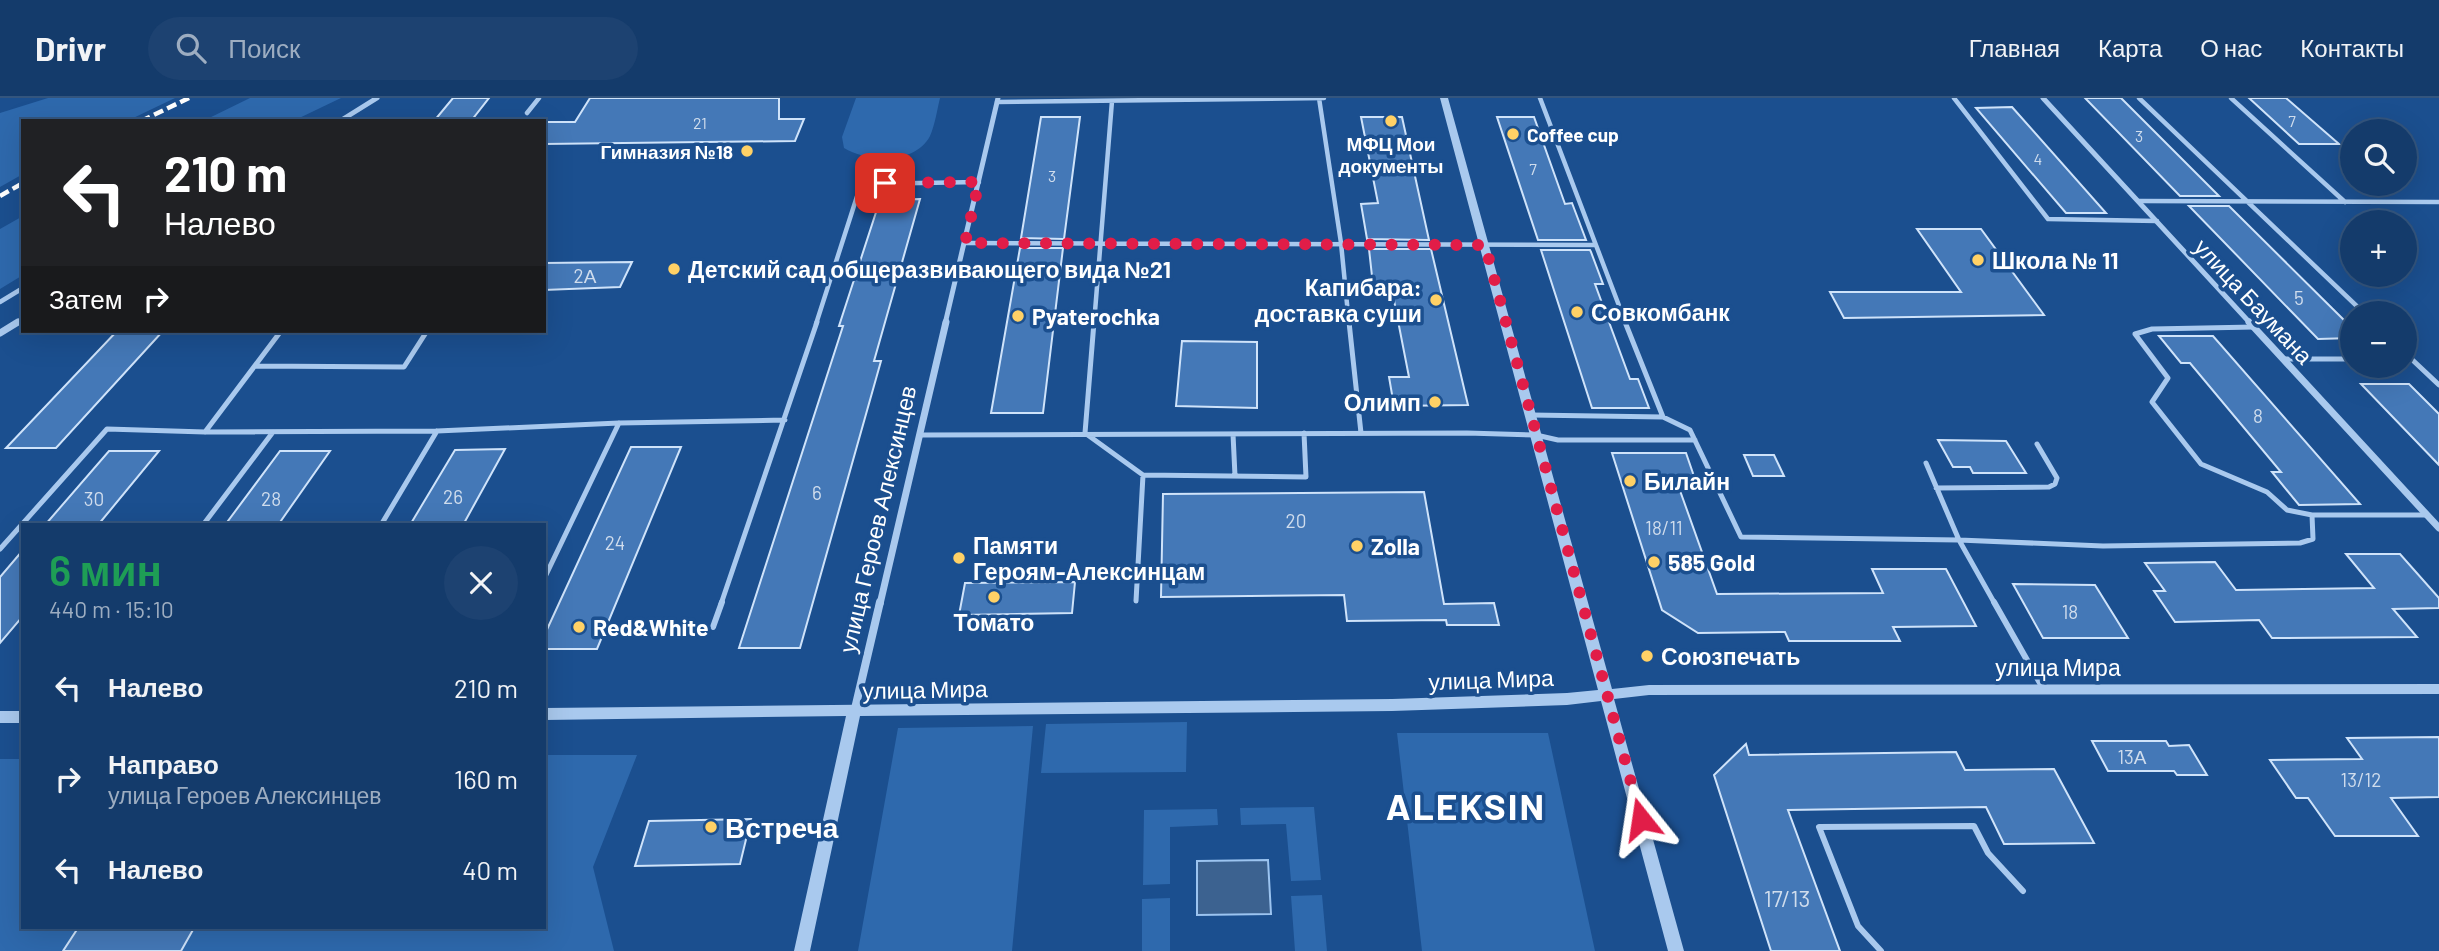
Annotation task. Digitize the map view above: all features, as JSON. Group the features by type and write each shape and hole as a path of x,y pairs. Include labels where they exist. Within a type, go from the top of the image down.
{"street":[{"path":"343,119 376,98"},
{"path":"1444,98 1676,951"},
{"name":"улица Баумана","path":"2043,98 2439,528"},
{"name":"улица Героев Алексинцев","path":"802,951 854,713 998,100"},
{"path":"0,333 21,320"},
{"name":"улица Мира","path":"546,715 1392,705 1567,699 1607,693 1672,690 2439,689"},
{"path":"0,717 21,717"}],"lane":[{"path":"527,113 539,98"},
{"path":"998,100 1322,98 1361,433"},
{"path":"1540,98 1594,245 1663,417"},
{"path":"1954,98 2048,219 2158,221"},
{"path":"2139,98 2351,301"},
{"path":"2231,98 2345,202"},
{"path":"1085,433 1112,101"},
{"path":"713,627 785,420 861,184 979,182"},
{"path":"2138,201 2439,202"},
{"path":"965,243 1594,245"},
{"path":"0,302 21,289"},
{"path":"2254,327 2152,328 2135,334 2168,378 2151,402 2201,464 2267,492 2287,510 2312,515 2427,514"},
{"path":"205,432 280,333"},
{"path":"255,366 404,367 425,333"},
{"path":"2284,359 2340,359"},
{"path":"2417,366 2439,385"},
{"path":"1531,415 1663,417 1690,430 1741,537 1959,540 2103,546 2300,543 2313,539 2312,515"},
{"path":"23,523 107,429 205,432 437,431 619,423 785,420"},
{"path":"546,575 619,423"},
{"path":"382,523 437,431"},
{"path":"205,523 273,432"},
{"path":"1085,433 1143,475 1306,477 1304,433"},
{"path":"921,435 1361,433 1536,435 1558,440 1695,440"},
{"path":"1233,434 1235,476"},
{"path":"1936,488 2049,487 2055,484 2057,478 2037,444"},
{"path":"1926,463 1959,540 2045,690"},
{"path":"1136,601 1143,475"},
{"path":"0,549 21,525"},
{"path":"1881,951 1858,926 1819,827 1974,826 1988,853 2024,891"}],"shaded area":[{"path":"48,98 175,98 131,119 21,119 21,175 0,187 0,113"},
{"path":"250,98 341,98 297,119 207,119"},
{"path":"856,98 940,98 932,132 923,145 902,156 877,158 844,148 842,137"},
{"path":"21,217 21,276 0,289 0,229"},
{"path":"1187,722 1186,772 1041,773 1046,724"},
{"path":"1033,726 1012,951 858,951 898,728"},
{"path":"1397,733 1548,733 1595,951 1422,951"},
{"path":"546,755 637,755 593,867 614,951 0,951 0,759 21,759 21,929 546,929"},
{"path":"1314,807 1321,880 1291,881 1286,824 1241,825 1240,808"},
{"path":"1217,809 1218,825 1170,827 1170,884 1143,885 1144,810"},
{"path":"1268,860 1271,914 1197,915 1197,861"},
{"path":"1322,895 1327,951 1295,951 1291,896"},
{"path":"1170,898 1170,951 1142,951 1142,899"}],"building":[{"path":"453,98 489,98 473,119 436,119"},
{"path":"590,98 779,98 779,119 804,119 795,141 546,144 546,122 575,122"},
{"path":"2085,98 2121,98 2219,196 2180,196"},
{"path":"2249,98 2286,98 2339,144 2299,144"},
{"path":"2012,107 2106,213 2066,213 1976,108"},
{"path":"1041,117 1080,117 1064,239 1021,238"},
{"path":"1361,117 1402,117 1429,240 1367,239 1361,204 1378,203"},
{"path":"1497,117 1534,117 1565,204 1572,203 1586,240 1538,240"},
{"path":"920,199 874,361 881,361 800,648 739,648 843,326 839,326 880,200"},
{"path":"2189,206 2229,206 2340,316 2340,338 2318,339"},
{"path":"1917,229 1981,229 2044,315 1844,318 1830,292 1961,292"},
{"path":"1020,248 1063,248 1043,413 991,413"},
{"path":"1369,249 1431,249 1468,405 1394,406 1389,377 1409,377 1391,285 1373,285"},
{"path":"1541,250 1590,250 1603,284 1595,284 1630,379 1638,379 1649,408 1592,408"},
{"path":"632,262 620,287 546,290 546,263"},
{"path":"115,333 161,333 56,448 6,448"},
{"path":"2159,336 2213,336 2360,504 2299,505 2272,472 2281,472 2190,363 2181,363"},
{"path":"1182,341 1257,342 1257,408 1176,406"},
{"path":"2361,384 2409,384 2439,414 2439,465"},
{"path":"1938,440 2006,441 2026,473 1973,473 1970,467 1953,467"},
{"path":"631,447 681,447 597,649 546,649 546,632"},
{"path":"505,449 464,523 411,523 455,450"},
{"path":"109,451 159,451 100,523 47,523"},
{"path":"280,451 330,451 279,523 226,523"},
{"path":"1612,453 1686,453 1697,485 1678,485 1717,594 1883,593 1872,569 1946,569 1976,626 1893,627 1900,641 1789,641 1785,632 1698,633 1662,610"},
{"path":"1744,455 1774,455 1784,476 1753,476"},
{"path":"1424,492 1444,604 1494,603 1499,625 1447,625 1446,620 1347,621 1344,595 1161,597 1163,494"},
{"path":"21,552 21,618 0,643 0,577"},
{"path":"2346,554 2400,554 2439,598 2439,608 2393,609 2417,637 2272,638 2259,620 2175,622 2154,591 2165,591 2145,563 2215,562 2236,590 2374,588"},
{"path":"1075,582 1072,613 959,615 965,583"},
{"path":"2013,584 2095,585 2128,638 2043,638"},
{"path":"2439,737 2439,797 2391,798 2418,836 2335,836 2308,798 2296,798 2270,760 2362,759 2347,738"},
{"path":"2092,741 2166,741 2169,746 2189,745 2207,775 2177,775 2174,771 2108,771"},
{"path":"1746,744 1749,755 1956,752 1965,770 2054,769 2094,843 2004,844 1986,807 1788,810 1840,951 1771,951 1714,775"},
{"path":"751,819 740,864 635,866 649,821"},
{"path":"77,929 193,929 181,951 63,951"}],"railway":[{"path":"145,119 189,98"},
{"path":"0,196 21,184"}],"place":[{"name":"МФЦ Мои документы","path":"1391,121"},
{"name":"Coffee cup","path":"1513,134"},
{"name":"Гимназия №18","path":"747,151"},
{"name":"Школа № 11","path":"1978,260"},
{"name":"Детский сад общеразвивающего вида №21","path":"674,269"},
{"name":"Капибара: доставка суши","path":"1436,300"},
{"name":"Совкомбанк","path":"1577,312"},
{"name":"Pyaterochka","path":"1018,316"},
{"name":"Олимп","path":"1435,402"},
{"name":"Билайн","path":"1630,481"},
{"name":"Zolla","path":"1357,546"},
{"name":"Памяти Героям-Алексинцам","path":"959,558"},
{"name":"585 Gold","path":"1654,562"},
{"name":"Томато","path":"994,597"},
{"name":"Red&White","path":"579,627"},
{"name":"Союзпечать","path":"1647,656"},
{"name":"Встреча","path":"711,827"}],"district":[{"name":"ALEKSIN","path":"1466,805"}],"route":[{"path":"885,183 979,182 965,243 1485,245 1641,819"}]}
